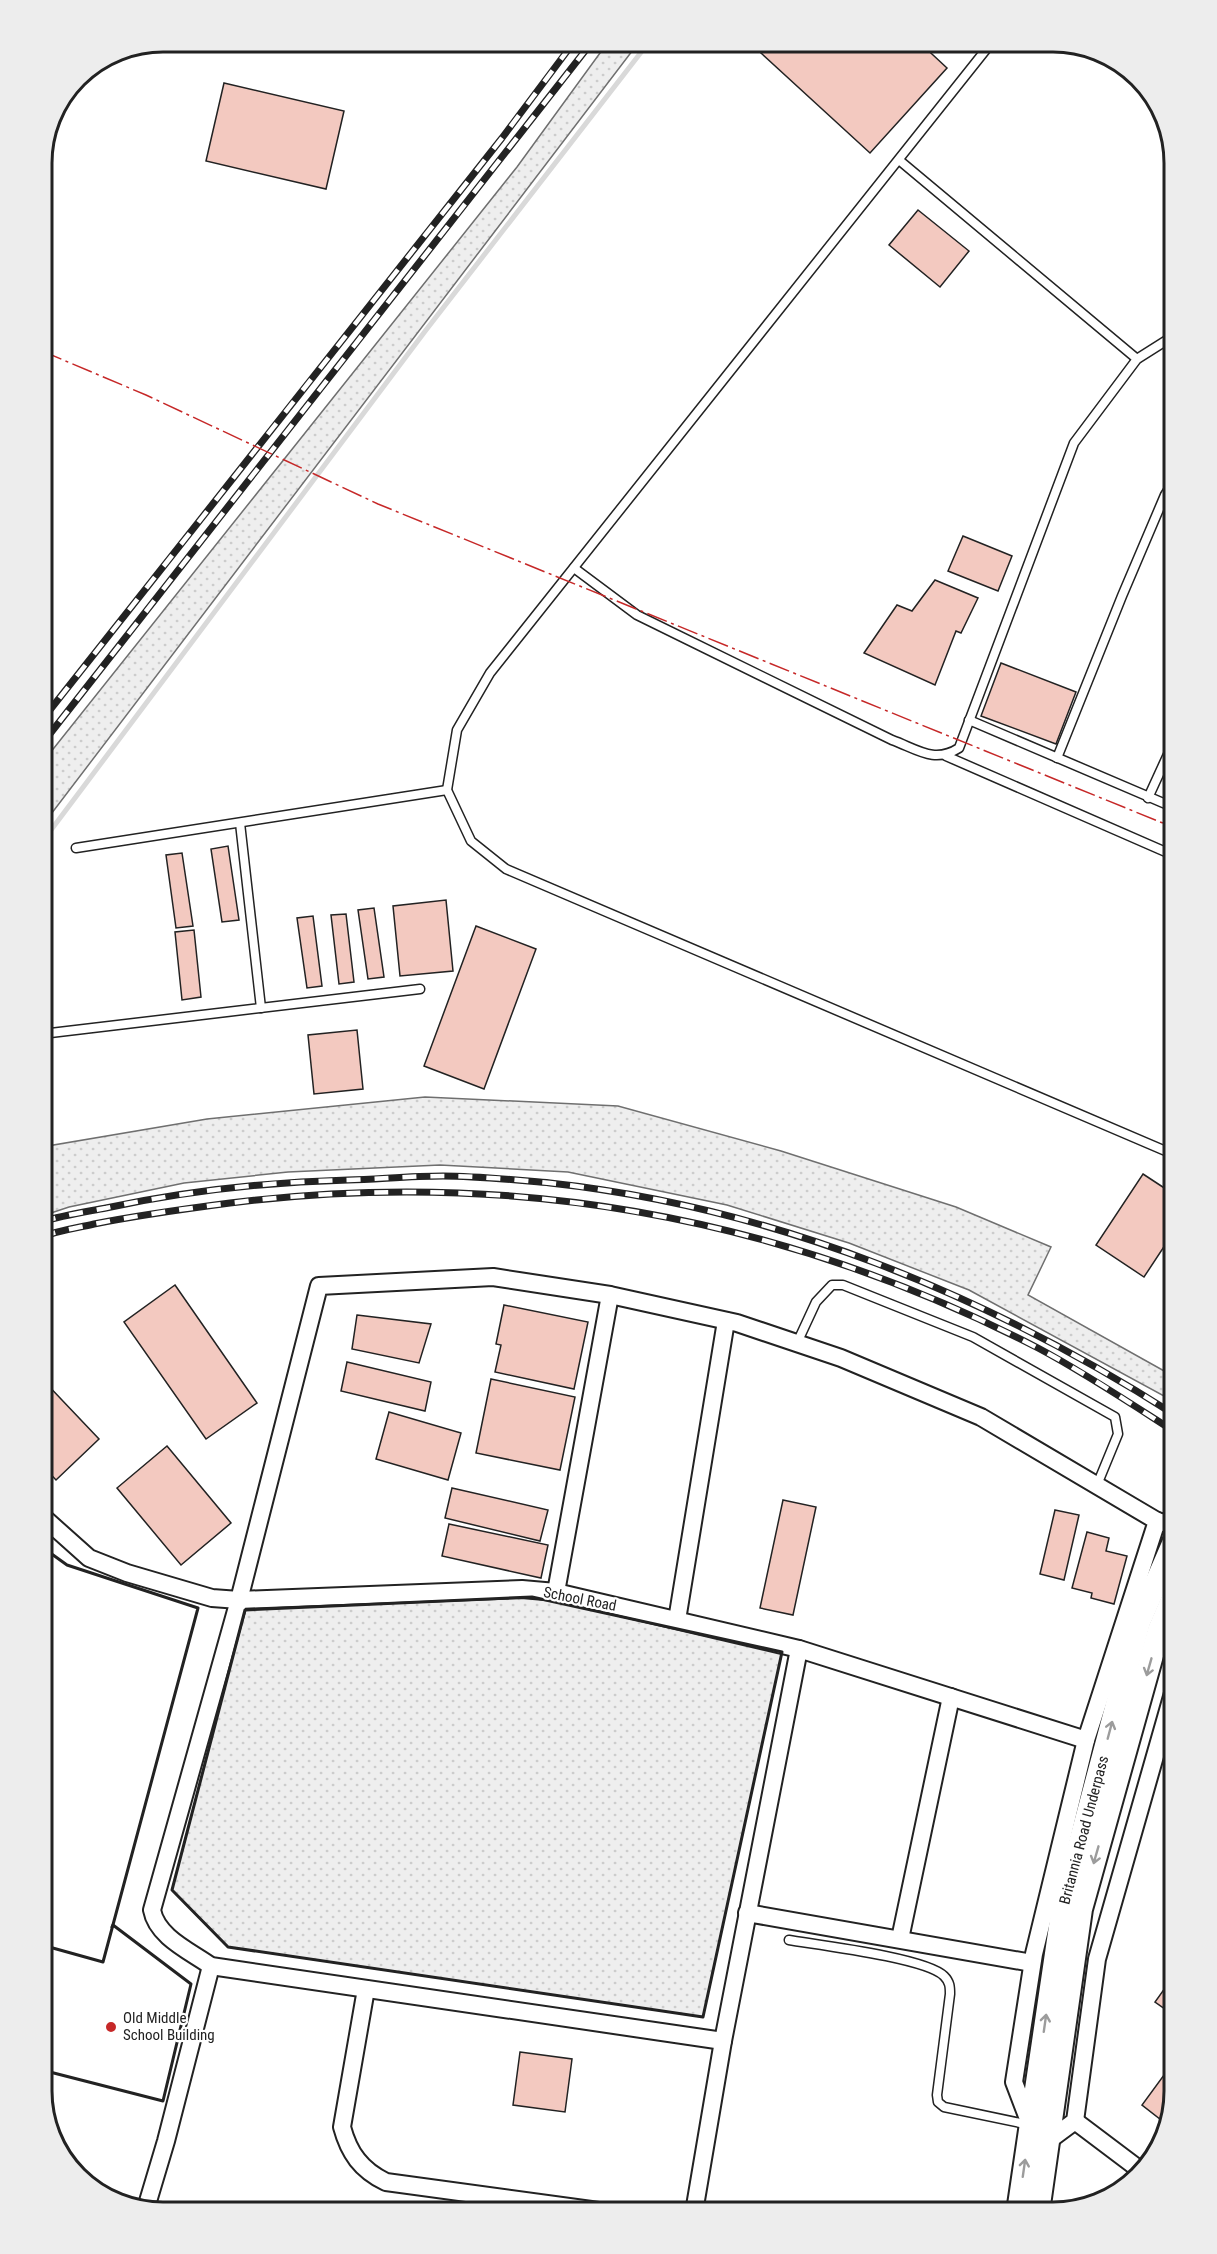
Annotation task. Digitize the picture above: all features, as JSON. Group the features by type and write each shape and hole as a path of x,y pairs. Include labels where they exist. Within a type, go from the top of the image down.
{"main road":[{"name":"Britannia Road Underpass","path":"1019,2202 1063,1906 1139,1622 1164,1560"},
{"name":"Britannia Road Underpass","path":"1039,2202 1082,1909 1164,1618"}],"street":[{"path":"723,2041 211,1966 165,1934 154,1922 152,1910 239,1600 319,1286 493,1277 610,1295 726,1321 841,1358 981,1418 1164,1527"},
{"path":"556,1592 610,1295"},
{"path":"677,1620 726,1321"},
{"path":"1030,2125 1014,2082 1032,1963 1086,1740 1157,1521"},
{"name":"School Road","path":"52,1525 89,1558 128,1573 212,1598 239,1600 522,1589 556,1592 799,1649 1086,1740"},
{"path":"697,2202 723,2041 799,1649"},
{"path":"900,1939 951,1697"},
{"path":"1048,2141 1075,2121 1097,1959 1164,1724"},
{"path":"747,1913 1032,1963"},
{"path":"148,2200 211,1966"},
{"path":"366,1989 342,2127 346,2140 362,2167 386,2182 528,2201"},
{"path":"1075,2121 1135,2166"}],"lane":[{"path":"983,53 490,673 457,730 447,790 471,841 506,869 1164,1150"},
{"path":"898,160 1137,359"},
{"path":"574,568 637,615 892,740 936,757 946,756 959,748 1074,443 1137,359 1164,342"},
{"path":"1057,758 1122,596 1164,503"},
{"path":"969,720 1164,804"},
{"path":"946,756 1164,851"},
{"path":"1149,798 1164,764"},
{"path":"76,848 447,790"},
{"path":"240,823 261,1008"},
{"path":"53,1033 420,989"},
{"path":"797,1343 816,1302 831,1285 843,1285 973,1337 1115,1417 1118,1434 1097,1485"},
{"path":"789,1940 914,1963 944,1976 950,1984 950,1994 938,2102 944,2107 1030,2125"}],"shaded area":[{"path":"600,52 631,53 53,812 53,750 517,167"},
{"path":"425,1097 618,1106 781,1151 956,1207 1051,1247 1028,1295 1164,1371 1164,1396 969,1290 849,1243 727,1205 568,1172 440,1165 288,1172 184,1183 52,1213 52,1145 207,1119"},
{"path":"532,1597 782,1652 703,2017 228,1947 172,1890 245,1610"}],"building":[{"path":"761,53 931,53 947,68 870,153"},
{"path":"224,83 344,111 326,189 206,161"},
{"path":"918,210 969,251 940,287 889,245"},
{"path":"963,536 1012,556 998,591 948,571"},
{"path":"935,580 978,598 961,633 956,631 935,685 864,653 897,605 912,611"},
{"path":"1001,663 1076,692 1056,744 981,716"},
{"path":"228,846 239,920 222,922 211,849"},
{"path":"182,853 193,926 176,928 166,855"},
{"path":"446,900 453,971 400,976 393,906"},
{"path":"374,908 384,977 368,979 358,910"},
{"path":"346,914 354,982 339,984 331,915"},
{"path":"313,916 322,986 307,988 297,918"},
{"path":"476,926 536,949 484,1089 424,1066"},
{"path":"194,930 201,997 182,1000 175,932"},
{"path":"357,1030 363,1089 314,1094 308,1035"},
{"path":"1143,1174 1164,1188 1164,1247 1144,1277 1096,1245"},
{"path":"175,1285 257,1403 206,1439 124,1322"},
{"path":"504,1305 588,1322 574,1389 495,1372 501,1345 496,1344"},
{"path":"357,1315 431,1324 419,1363 352,1349"},
{"path":"347,1362 431,1382 425,1411 341,1391"},
{"path":"491,1379 575,1397 560,1470 476,1453"},
{"path":"52,1390 99,1439 56,1480 52,1476"},
{"path":"389,1412 461,1433 448,1480 376,1459"},
{"path":"167,1446 231,1523 181,1565 117,1488"},
{"path":"452,1488 548,1510 540,1541 445,1518"},
{"path":"783,1500 816,1507 793,1615 760,1608"},
{"path":"1055,1510 1079,1515 1064,1580 1040,1574"},
{"path":"449,1524 548,1545 541,1578 442,1556"},
{"path":"1087,1532 1109,1538 1106,1551 1127,1556 1114,1604 1091,1598 1092,1593 1072,1588"},
{"path":"1164,1989 1164,2008 1155,2002"},
{"path":"520,2052 572,2059 565,2112 513,2105"},
{"path":"1164,2075 1164,2098 1160,2119 1142,2105"}],"waterway":[{"path":"53,828 426,330 641,53"}],"railway":[{"path":"53,706 502,138 566,52"},
{"path":"53,730 584,52"},
{"path":"52,1219 196,1192 257,1185 431,1176 550,1183 633,1195 715,1212 796,1235 876,1263 953,1295 1029,1332 1164,1408"},
{"path":"52,1234 162,1212 230,1203 336,1194 440,1192 543,1199 645,1213 745,1235 844,1265 942,1303 1038,1348 1164,1425"}],"wall":[{"path":"52,1554 67,1565 198,1608 103,1962 52,1948"},
{"path":"532,1597 782,1652 703,2017 228,1947 172,1890 245,1610 532,1597"},
{"path":"52,2073 163,2101 191,1984 113,1925 112,1927"}],"power":[{"path":"53,356 146,395 378,504 1164,824"}],"place":[{"name":"Old Middle School Building","path":"111,2027"}]}
